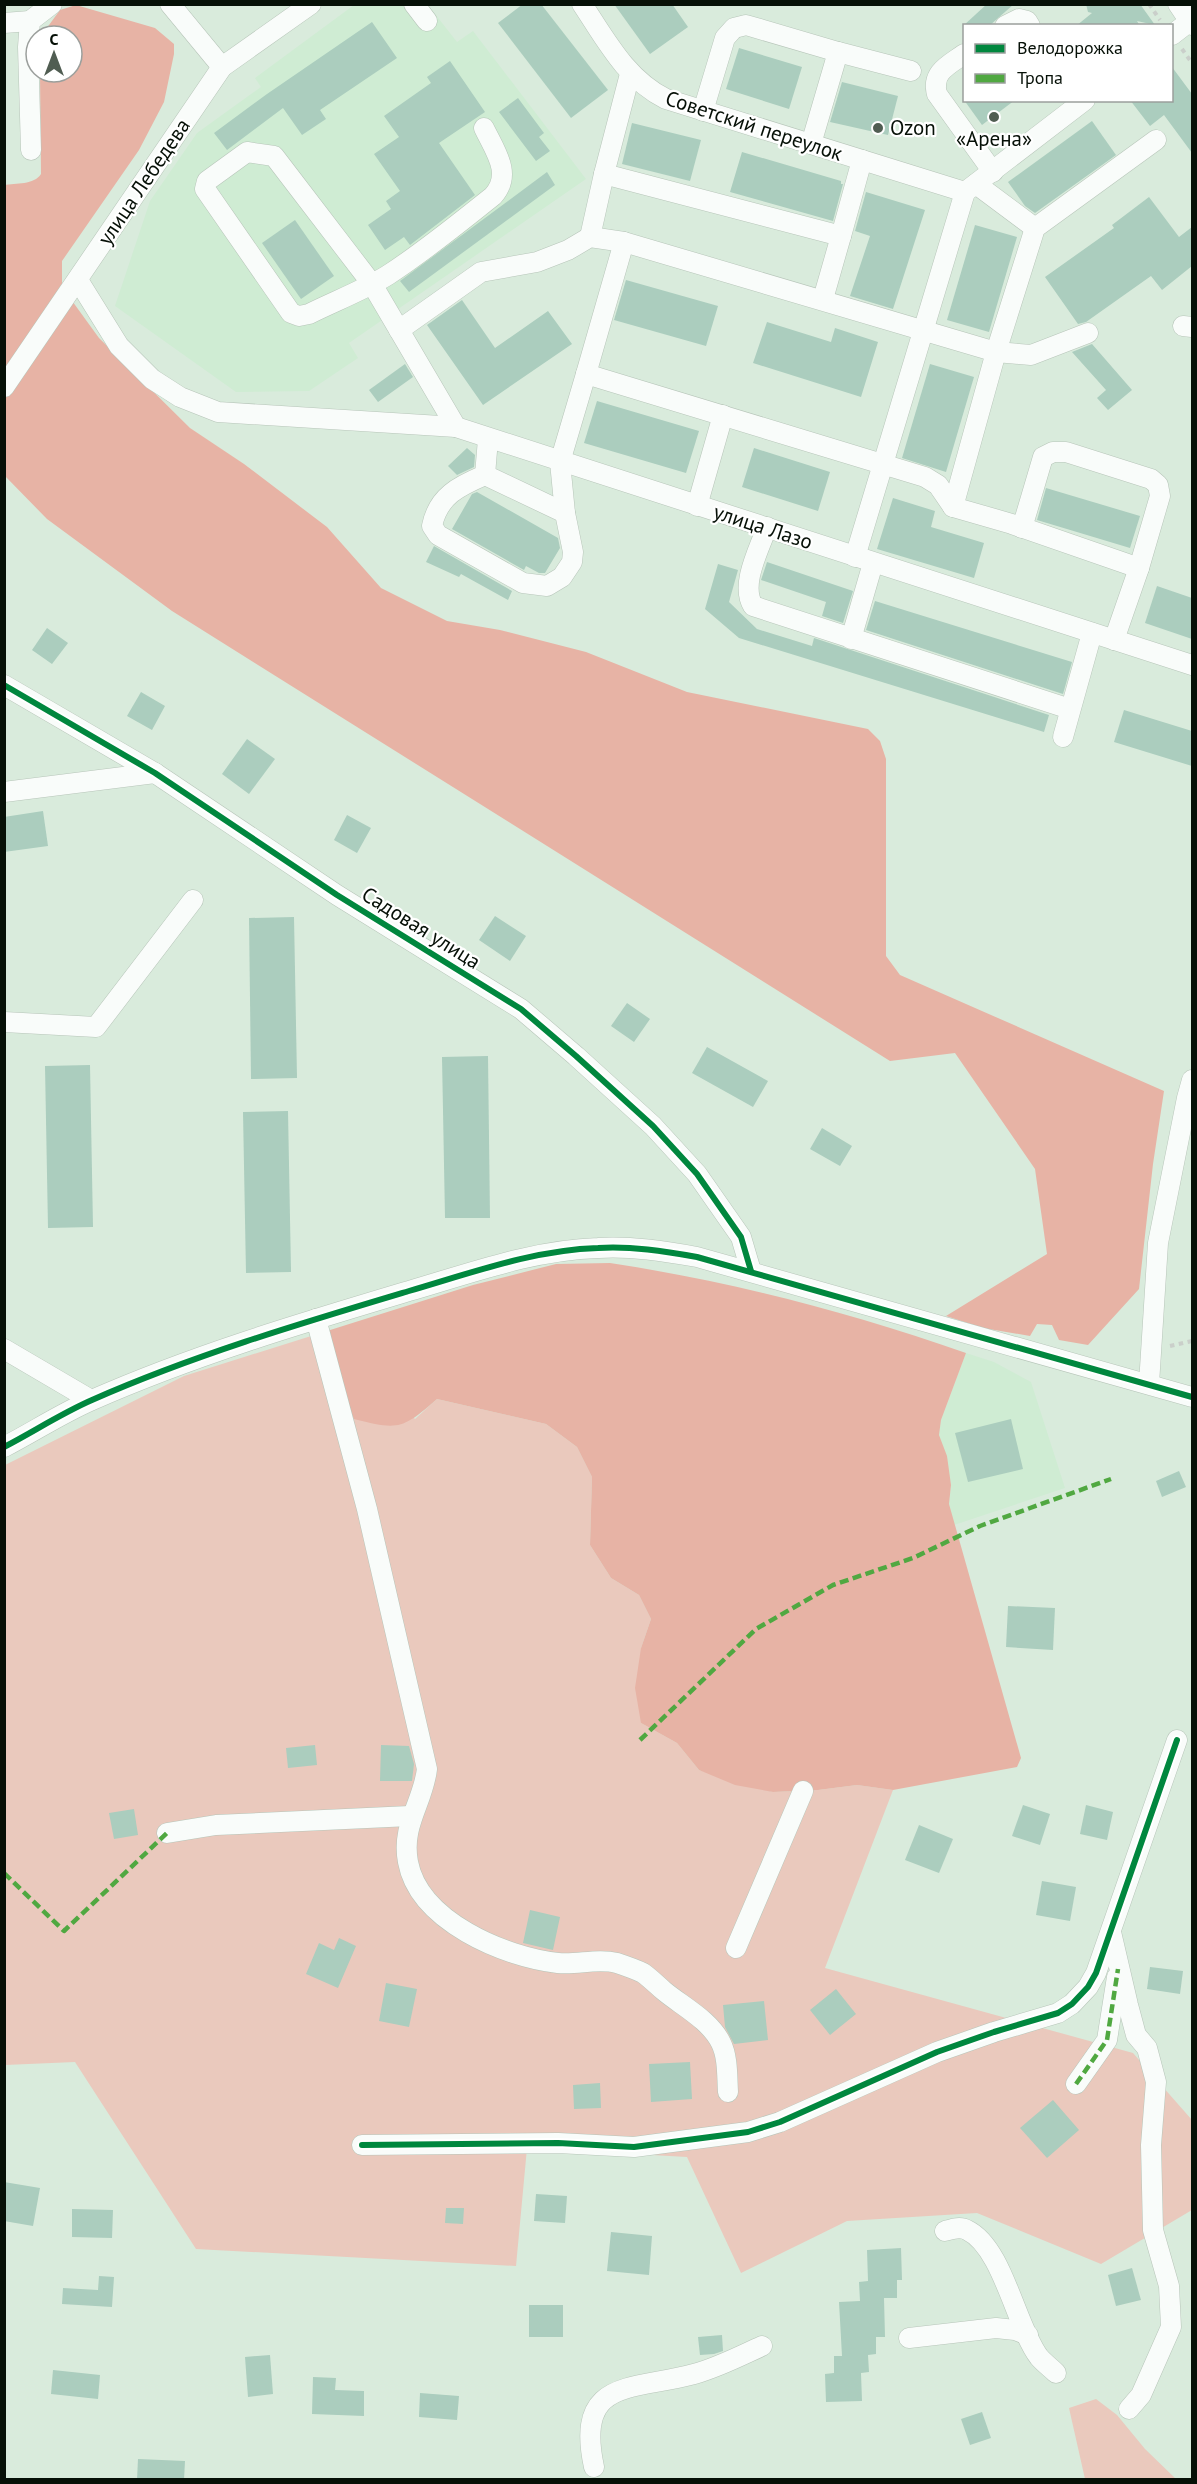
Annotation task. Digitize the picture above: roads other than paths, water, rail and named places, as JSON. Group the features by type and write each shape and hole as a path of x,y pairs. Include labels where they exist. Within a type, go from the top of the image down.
{"street":[{"path":"4,23 30,21 52,4"},
{"path":"170,4 222,67"},
{"name":"улица Лебедева","path":"4,387 222,67 311,4"},
{"path":"414,4 427,21"},
{"name":"Советский переулок","path":"582,4 630,75 652,92 703,111 862,160 971,188 1035,228"},
{"path":"1173,34 1191,23 1178,4"},
{"path":"1009,24 1019,19 1027,21 1029,24"},
{"path":"30,21 28,47 31,150"},
{"path":"703,111 725,38 734,28 746,25 911,71"},
{"path":"811,144 838,52"},
{"path":"963,55 939,72 935,86 937,94 993,172"},
{"path":"590,237 630,75"},
{"path":"851,639 864,560 884,464 924,330 971,188 1084,102"},
{"path":"456,427 372,284 274,156 247,152 207,182 205,189 209,198 291,313 299,316 309,314 372,284 440,239 500,189 503,171 484,128"},
{"path":"952,507 996,352 1035,228 1156,140"},
{"path":"823,299 862,160"},
{"path":"604,174 841,236"},
{"path":"395,323 482,272 537,262 568,250 590,237 624,242 996,352 1031,355 1088,333"},
{"path":"484,475 456,488 444,499 434,514 432,526 438,535 523,583 548,586 562,577 572,562 573,552 565,513 560,462 624,242"},
{"name":"улица Лазо","path":"78,280 118,346 153,380 180,397 218,412 456,427 1192,665"},
{"path":"586,374 925,477 938,484 952,507 1139,568"},
{"path":"697,506 723,415"},
{"path":"484,475 488,439"},
{"path":"1022,528 1043,457 1053,452 1066,452 1151,479 1158,485 1160,496 1139,568 1114,640"},
{"path":"484,475 565,513"},
{"path":"766,527 748,586 748,597 753,606 1070,709"},
{"path":"1063,737 1092,633"},
{"name":"Садовая улица","path":"4,685 155,773 337,895 521,1009 653,1126 697,1174 741,1237 751,1271"},
{"path":"4,792 155,773"},
{"path":"4,1022 96,1027 193,900"},
{"path":"1149,1384 1158,1243 1186,1098 1192,1080"},
{"path":"4,1448 91,1401 229,1347 511,1261 558,1251 598,1248 658,1250 697,1257 1192,1397"},
{"path":"316,1319 367,1509 427,1769 425,1785 411,1816 406,1837 408,1862 413,1880 424,1898 445,1917 472,1935 508,1952 535,1960 562,1963 606,1961 627,1966 644,1974 710,2028 721,2042 726,2059 728,2092"},
{"path":"4,1349 91,1401"},
{"path":"362,2145 558,2143 634,2147 748,2132 780,2122 937,2052 1058,2013 1072,2004 1088,1987 1096,1973 1177,1740"},
{"path":"736,1948 803,1791"},
{"path":"167,1833 216,1825 410,1816"},
{"path":"1111,1930 1118,1969 1137,2035 1147,2048 1156,2082 1151,2145 1153,2230 1169,2286 1171,2327 1141,2395 1129,2409"},
{"path":"1076,2084 1107,2040 1118,1969"},
{"path":"945,2231 958,2228 967,2230 983,2244 998,2267 1039,2357 1056,2373"},
{"path":"909,2337 996,2328 1015,2330 1028,2335"},
{"path":"594,2467 589,2445 589,2427 594,2410 603,2399 621,2389 694,2374 762,2346"}],"place":[{"name":"«Арена»","path":"994,117"},
{"name":"Ozon","path":"878,128"}]}
